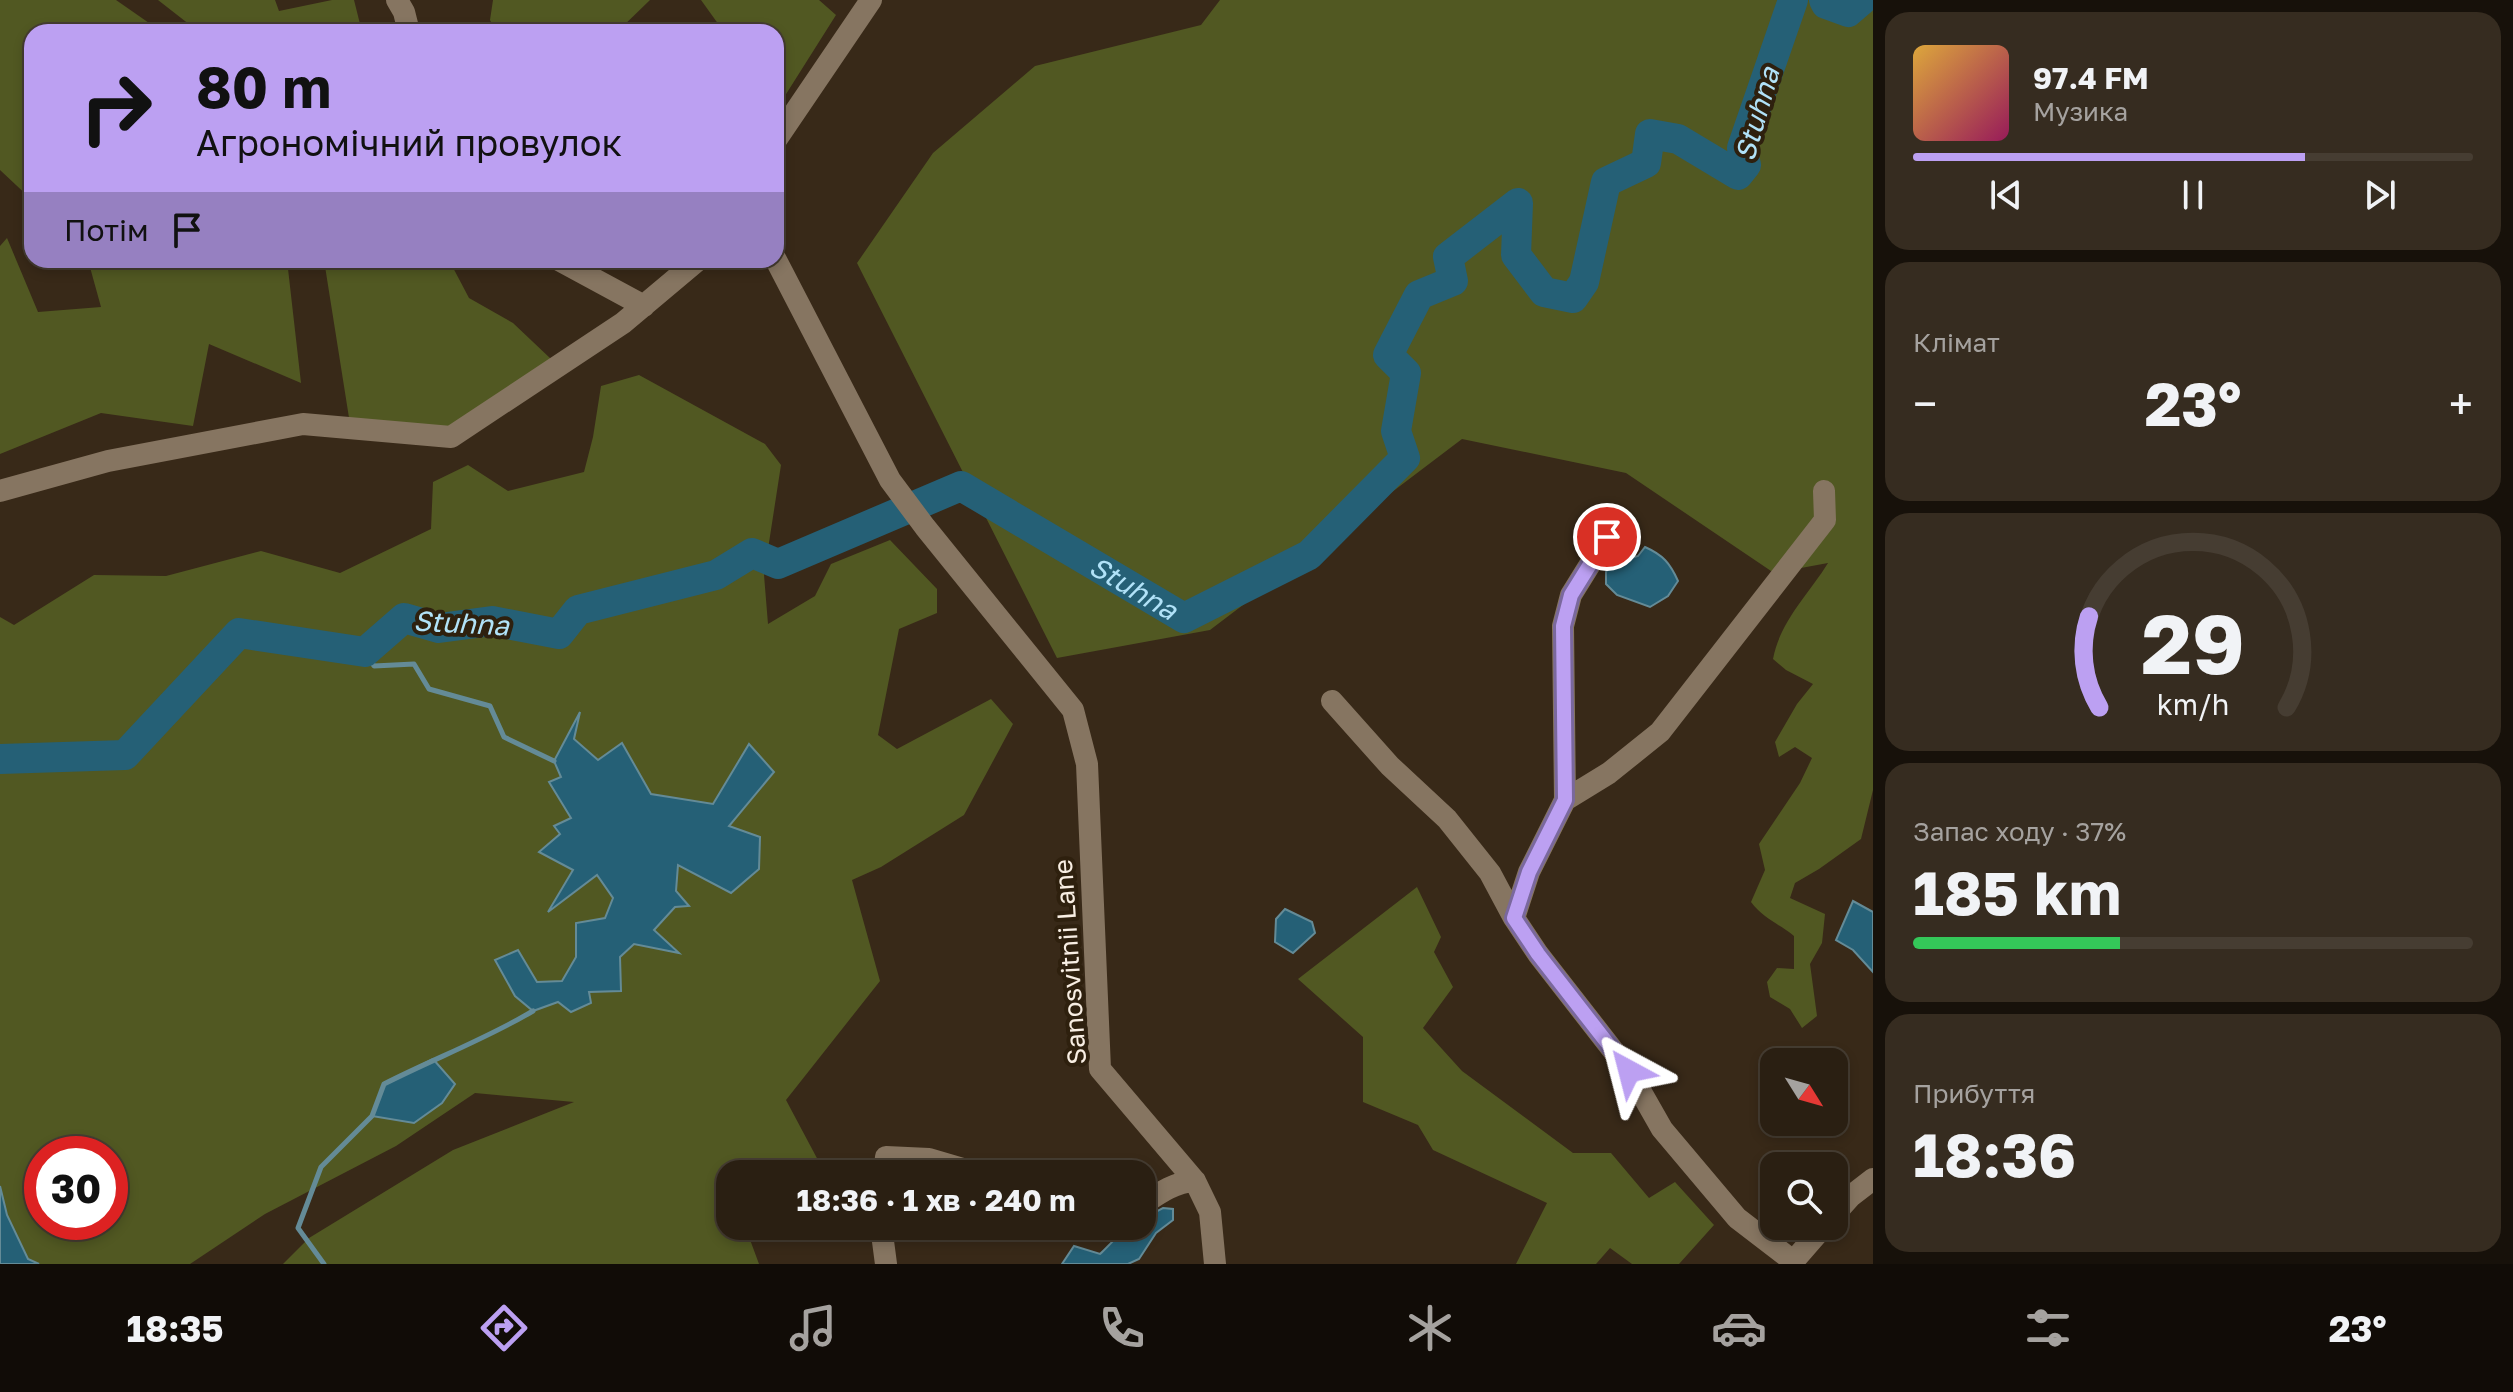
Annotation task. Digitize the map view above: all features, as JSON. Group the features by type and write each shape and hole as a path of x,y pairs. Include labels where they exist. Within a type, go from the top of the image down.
{"street":[{"path":"397,0 407,24"},
{"path":"784,128 871,0"},
{"path":"574,268 644,306"},
{"path":"0,491 108,461 303,424 451,437 623,323 689,268"},
{"name":"Sanosvitnii Lane","path":"780,268 890,480 1073,710 1087,764 1100,1069 1195,1181 1210,1212 1215,1264"},
{"path":"1565,800 1609,773 1660,732 1825,520 1824,491"},
{"path":"1514,918 1529,872 1565,800 1563,626 1571,595 1607,537"},
{"path":"1332,701 1390,766 1447,819 1490,873 1538,954 1629,1071 1662,1129 1737,1218 1792,1263 1812,1240"},
{"path":"886,1160 886,1157 932,1160"},
{"path":"1848,1199 1873,1179"},
{"path":"1156,1195 1184,1182 1195,1181"},
{"path":"883,1240 886,1264"}],"green space":[{"path":"0,0 116,0 150,24 24,24 24,192 0,170"},
{"path":"158,0 275,0 279,11 332,0 354,0 360,24 189,24"},
{"path":"493,0 650,0 625,24 492,24"},
{"path":"701,0 819,0 836,15 784,97 784,24 718,24"},
{"path":"1220,0 1873,0 1873,790 1861,839 1795,883 1790,898 1825,914 1822,943 1810,964 1817,1016 1802,1028 1790,1009 1770,997 1767,982 1777,968 1794,969 1794,936 1766,917 1751,902 1765,870 1759,844 1800,783 1812,758 1795,747 1779,757 1775,742 1797,704 1813,684 1786,670 1773,659 1788,620 1828,563 1774,573 1626,473 1462,439 1210,630 1057,658 857,263 933,153 1035,66 1201,25"},
{"path":"7,238 38,312 101,307 90,268 288,268 301,383 209,344 193,426 101,413 0,454 0,246"},
{"path":"325,268 453,268 469,298 513,323 551,359 449,429 350,424"},
{"path":"639,375 765,444 781,465 764,575 768,624 815,596 831,564 890,540 937,589 937,613 899,629 878,735 897,749 991,699 1013,724 964,815 881,867 852,880 880,981 786,1100 818,1160 716,1160 716,1240 750,1240 759,1264 283,1264 309,1238 453,1150 574,1102 475,1093 396,1146 265,1214 190,1264 39,1264 28,1259 7,1215 0,1186 0,617 14,625 94,575 166,576 261,551 340,573 431,529 433,482 468,465 508,491 584,472 601,386"},
{"path":"1417,887 1441,937 1434,952 1453,987 1423,1028 1462,1071 1573,1153 1611,1153 1649,1198 1675,1182 1714,1225 1679,1264 1632,1264 1610,1248 1596,1264 1516,1264 1547,1203 1433,1150 1418,1125 1363,1102 1363,1037 1298,979"}],"water":[{"path":"1645,547 1665,560 1678,581 1668,596 1650,607 1617,595 1606,584 1606,572 1617,551 1625,560 1638,556"},
{"path":"580,712 574,739 598,760 622,743 651,794 713,804 749,744 774,772 729,826 760,837 759,869 731,893 678,865 676,891 689,906 675,907 654,930 679,953 634,944 620,957 621,991 589,992 591,1003 571,1012 558,1002 533,1011 515,996 495,960 518,950 537,982 562,981 576,957 576,923 605,918 613,898 597,875 548,912 573,870 539,852 560,834 554,826 571,818 549,782 561,777 554,761"},
{"path":"1853,901 1873,912 1873,972 1853,950 1836,940"},
{"path":"1285,909 1312,922 1315,933 1293,953 1275,942 1276,919"},
{"path":"433,1059 455,1084 442,1103 414,1123 372,1116 384,1084"},
{"path":"0,1186 7,1215 28,1259 39,1264 0,1264"},
{"path":"1163,1208 1173,1209 1173,1220 1156,1233 1156,1212"},
{"path":"1114,1240 1151,1240 1139,1259 1128,1264 1062,1264 1074,1246 1100,1254"}],"waterway":[{"name":"Stuhna","path":"0,759 125,755 239,633 365,652 404,618 439,628 492,621 559,634 578,610 716,575 752,553 778,564 961,486 1184,618 1309,555 1405,458 1396,431 1406,373 1388,355 1419,295 1453,281 1448,257 1518,203 1516,255 1544,292 1573,298 1584,282 1606,182 1646,163 1650,134 1678,139 1738,175 1746,165 1742,148 1793,0"},
{"name":"Stuhna","path":"1824,0 1826,4 1848,12 1862,0"},
{"path":"365,652 374,666 414,664 429,689 490,706 504,737 554,761"},
{"path":"324,1264 298,1228 321,1167 372,1116 384,1084 533,1011"}],"route":[{"path":"1607,537 1571,595 1563,626 1565,800 1529,872 1514,918 1538,954 1629,1071"}]}
